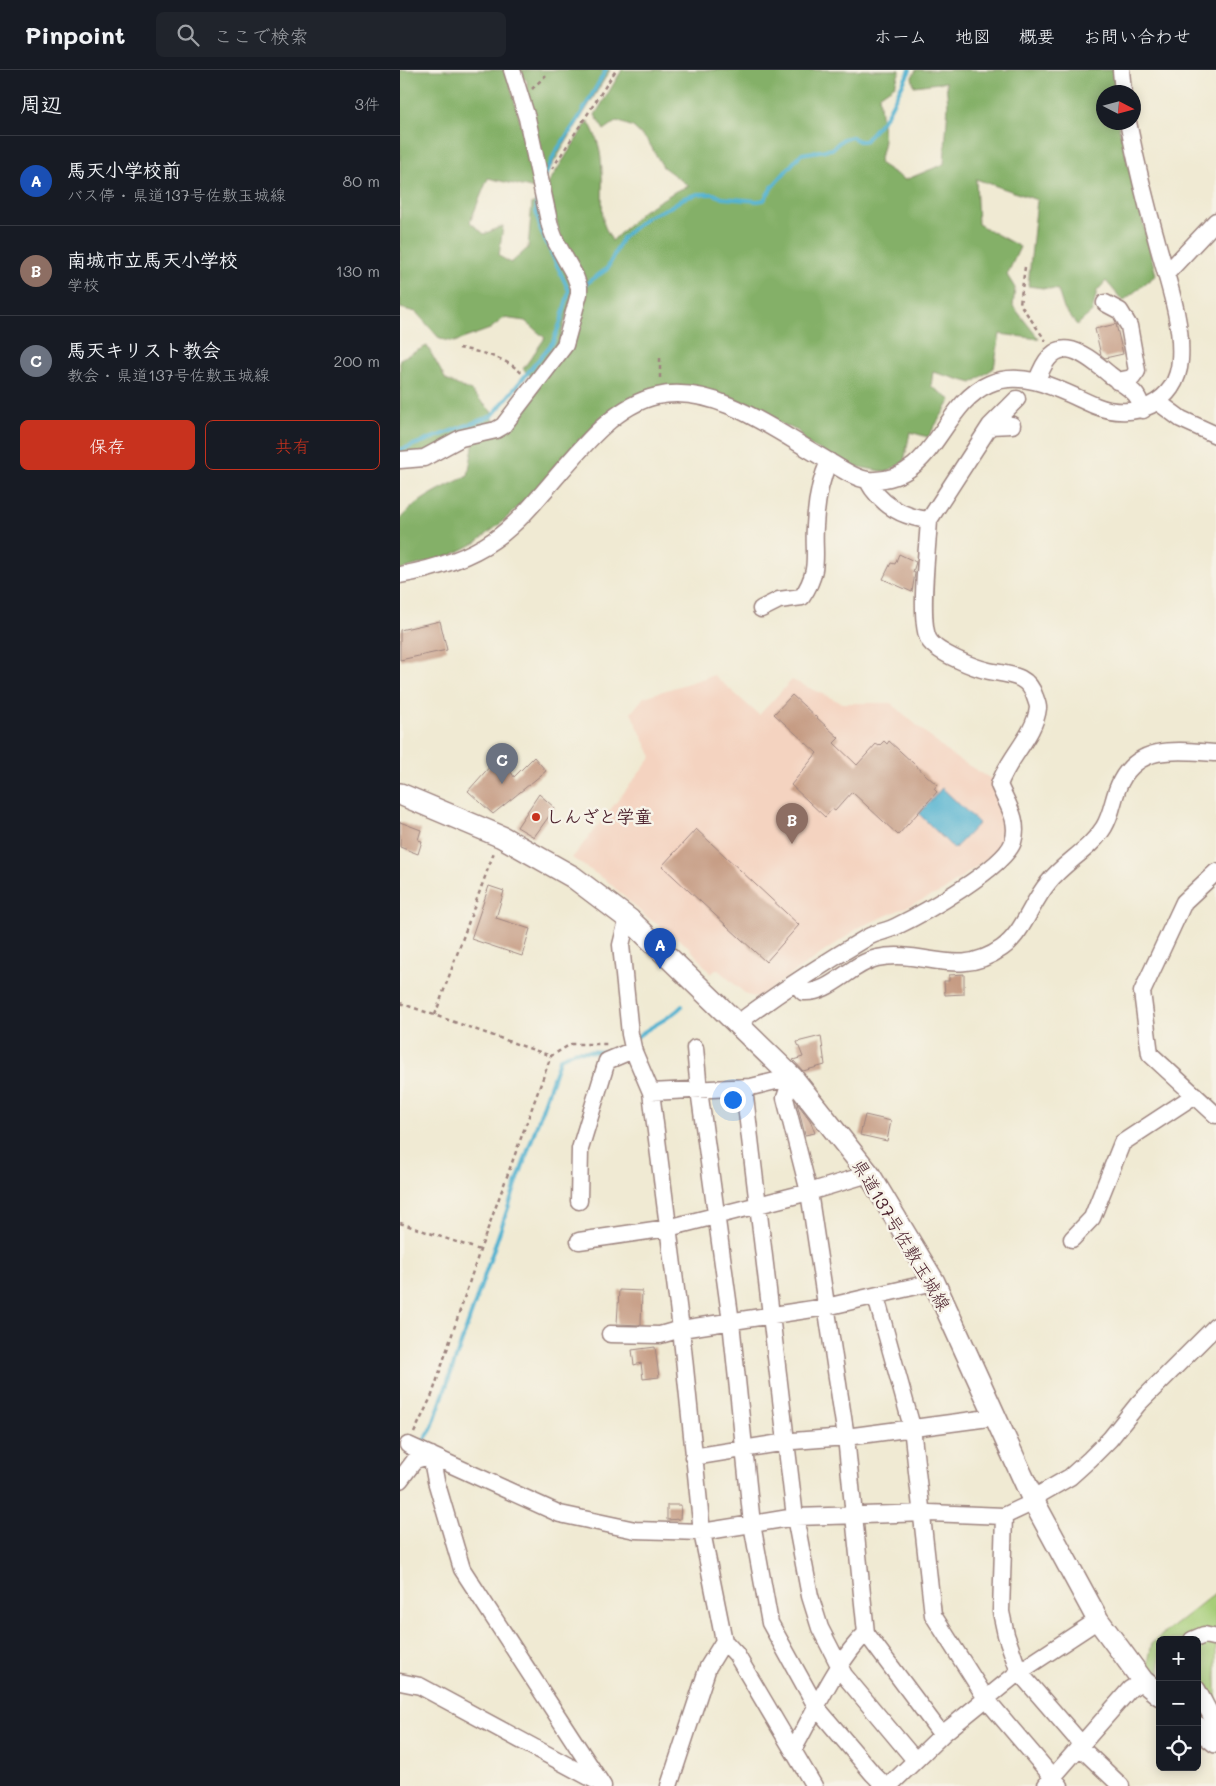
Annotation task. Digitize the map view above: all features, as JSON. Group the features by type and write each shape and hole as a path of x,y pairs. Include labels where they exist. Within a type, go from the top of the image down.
{"main road":[{"name":"県道137号佐敷玉城線","path":"400,794 502,837 574,878 630,920 792,1077 869,1174 934,1282 1034,1502 1098,1620 1143,1681 1156,1692"}],"street":[{"path":"400,460 424,458 461,438 496,430 502,426 565,345 578,302 580,287 550,226 527,118 512,70"},
{"path":"1121,70 1122,85"},
{"path":"866,480 892,476 917,464 963,405 973,394 988,384 1004,379 1037,381 1111,411 1143,410 1158,402 1175,381 1180,360 1176,313 1144,197 1130,130"},
{"path":"1166,274 1216,221"},
{"path":"1104,303 1120,311 1129,326 1137,371 1132,378 1117,381"},
{"path":"1037,381 1040,371 1055,352 1065,348 1076,350 1088,357 1136,395 1143,410"},
{"path":"400,576 427,570 452,561 495,540 540,497 604,426 624,410 648,398 660,395 691,394 719,401 739,410 866,480 875,495 903,514 929,520"},
{"path":"738,1023 870,936 910,919 981,876 1007,852 1012,843 1015,827 1014,815 999,785 1004,769 1034,721 1038,706 1032,688 1021,678 988,671 964,662 930,641 925,629 924,608 929,520 990,426 1016,399"},
{"path":"1158,402 1181,419 1216,435"},
{"path":"990,426 1012,425"},
{"path":"761,608 779,600 802,596 807,590 817,558 816,506 829,461"},
{"path":"796,984 803,992 822,989 857,966 890,956 944,964 962,964 990,955 1002,948 1015,936 1047,883 1081,853 1103,828 1120,781 1129,770 1144,757 1160,751 1216,753"},
{"path":"1216,872 1184,902 1142,992 1150,1054 1216,1115"},
{"path":"630,920 625,929 621,945 630,1034 633,1050 651,1092 681,1329 702,1532 724,1641 736,1654 814,1786"},
{"path":"695,1048 699,1090 731,1322 752,1524 770,1622 817,1708 885,1786"},
{"path":"579,1201 580,1149 607,1061 633,1050"},
{"path":"651,1092 744,1088 792,1077"},
{"path":"792,1077 785,1098 809,1192 846,1437 866,1633 942,1735"},
{"path":"744,1088 773,1315 795,1517 810,1596 820,1628 844,1675 915,1760"},
{"path":"1072,1239 1092,1218 1122,1144 1195,1095"},
{"path":"579,1241 668,1228 809,1192 869,1174"},
{"path":"610,1334 660,1335 681,1329 826,1307 876,1297 934,1282"},
{"path":"876,1297 912,1427 933,1615 987,1700 1053,1783 1080,1747 1130,1689 1143,1681"},
{"path":"408,1445 560,1514 635,1530 702,1532 795,1517 921,1513 1004,1516 1034,1502 1042,1493 1070,1477 1110,1440 1138,1404 1216,1326"},
{"path":"693,1457 786,1442 846,1437 996,1417"},
{"path":"400,1480 414,1460 431,1455"},
{"path":"431,1455 436,1481 462,1569 603,1785"},
{"path":"1004,1516 1001,1612 1006,1635 1019,1672 1077,1739 1080,1747 1121,1786"},
{"path":"889,1786 942,1735 1019,1672 1098,1620"},
{"path":"793,1750 840,1668 858,1641 866,1633"},
{"path":"1201,1636 1213,1637"},
{"path":"669,1786 708,1667 724,1641"},
{"path":"400,1682 420,1686 603,1785"},
{"path":"1201,1697 1214,1723 1207,1734"}],"path":[{"path":"542,185 616,70"},
{"path":"1024,267 1020,304 1055,352"},
{"path":"459,348 484,353 519,370"},
{"path":"660,358 660,395"},
{"path":"435,1015 493,855 502,837"},
{"path":"400,1003 551,1056"},
{"path":"408,1445 432,1394 480,1250 551,1056 565,1046 612,1044 630,1034"},
{"path":"400,1223 480,1250"}],"shaded area":[{"path":"714,675 759,715 792,680 842,703 891,703 951,755 993,780 997,800 1008,818 1006,836 996,852 943,891 860,927 757,998 747,995 717,969 711,974 688,946 644,915 607,881 572,858 652,757 631,713 644,697"}],"green space":[{"path":"400,70 506,70 539,190 488,178 470,222 484,234 503,226 499,256 511,263 528,248 532,203 539,203 571,277 573,293 560,339 532,377 523,369 545,338 525,321 504,318 490,329 454,342 440,339 416,312 400,308"},
{"path":"515,70 610,70 543,180 527,99 527,81"},
{"path":"622,70 900,70 895,85 879,96 884,141 879,163 905,180 944,164 948,105 946,82 914,86 912,77 916,70 1117,70 1117,85 1096,85 1096,130 1120,130 1156,275 1123,301 1106,281 1097,291 1092,312 1077,325 1064,309 1058,290 1028,286 1037,200 976,179 978,224 1020,247 1007,275 1015,288 1013,306 1039,339 1000,334 994,368 972,383 933,372 931,386 951,400 928,437 910,432 904,462 886,472 848,465 805,442 798,431 753,411 640,394 502,522 477,542 452,555 400,570 400,519 414,505 440,489 468,476 474,441 503,433 582,304 562,244 548,184 588,121 594,133 601,157 603,222 612,241 643,211 676,191 689,186 663,167 648,141 633,127 617,121 604,130 595,115"},
{"path":"427,346 446,380 471,391 491,411 495,426 424,452 400,455 400,359"},
{"path":"1216,1592 1216,1698 1201,1710 1201,1636 1161,1636"},
{"path":"1156,1640 1156,1677 1147,1669 1152,1643"}],"water":[{"path":"942,788 979,823 954,849 919,814"}],"building":[{"path":"1116,324 1123,354 1105,358 1101,355 1095,329"},
{"path":"899,554 916,562 913,572 915,573 912,592 883,579 891,563 895,564"},
{"path":"440,621 447,650 400,660 400,630"},
{"path":"792,695 839,738 834,743 857,765 876,744 879,746 884,741 887,744 889,741 937,785 934,789 937,792 898,835 852,792 835,811 832,809 825,817 791,785 817,753 774,714"},
{"path":"534,757 546,771 493,814 468,791 492,764 507,765 514,777"},
{"name":"しんざと学童","path":"539,794 555,808 534,837 517,827"},
{"path":"400,822 421,830 418,840 422,841 418,854 400,847"},
{"path":"696,829 799,925 766,962 662,866"},
{"path":"489,886 504,891 496,918 530,929 522,956 471,939"},
{"path":"964,974 964,994 945,995 944,981 949,981 949,975"},
{"path":"821,1036 825,1065 803,1071 793,1060 803,1057 797,1042"},
{"path":"797,1103 810,1120 815,1133 805,1135"},
{"path":"865,1115 891,1121 887,1141 860,1135"},
{"path":"619,1290 642,1291 641,1325 617,1324"},
{"path":"655,1347 659,1377 643,1379 641,1363 634,1365 632,1350"},
{"path":"667,1505 681,1505 680,1519 667,1520"}],"waterway":[{"path":"545,176 555,153 577,121 606,70"},
{"path":"587,283 607,269 623,237 647,217 670,207 684,198 698,194 714,194 722,198 764,200 772,187 801,154 832,149 843,139 852,137 859,141 865,141 886,116 910,70"},
{"path":"400,450 492,416 553,342 569,291 541,231 536,211 537,200"},
{"path":"637,1037 682,1006"},
{"path":"421,1445 431,1430 560,1058 576,1051 610,1052"}],"place":[{"name":"馬天キリスト教会","path":"502,784"},
{"name":"しんざと学童","path":"536,817"},
{"name":"南城市立馬天小学校","path":"792,844"},
{"name":"馬天小学校前","path":"660,969"}]}
